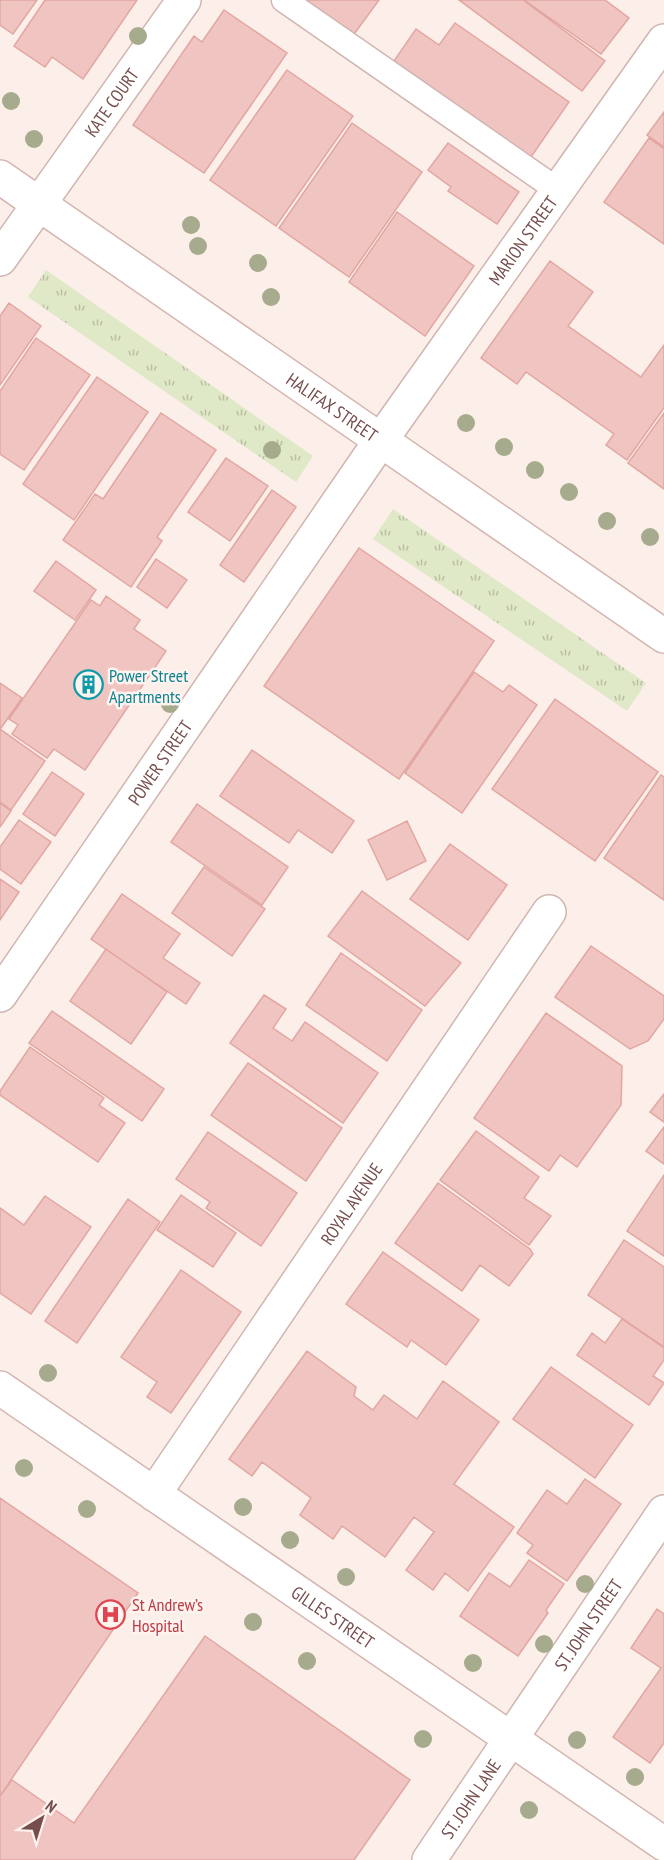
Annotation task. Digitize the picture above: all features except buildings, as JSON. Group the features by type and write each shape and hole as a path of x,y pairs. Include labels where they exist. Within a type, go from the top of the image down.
{"street":[{"name":"KATE COURT","path":"0,259 184,0"},
{"name":"MARION STREET","path":"381,440 661,50"},
{"name":"HALIFAX STREET","path":"0,177 664,636"},
{"name":"POWER STREET","path":"0,994 381,440"},
{"name":"ROYAL AVENUE","path":"154,1494 549,912"},
{"name":"GILLES STREET","path":"0,1388 664,1844"},
{"name":"ST. JOHN STREET","path":"512,1739 664,1512"},
{"name":"ST. JOHN LANE","path":"429,1860 512,1739"}],"lane":[{"path":"284,0 559,191"}],"green space":[{"path":"46,270 313,456 296,482 28,297"},
{"path":"393,509 646,683 627,711 373,539"}],"place":[{"name":"Power Street Apartments","path":"88,685"},
{"name":"St Andrew’s Hospital","path":"111,1614"}]}
